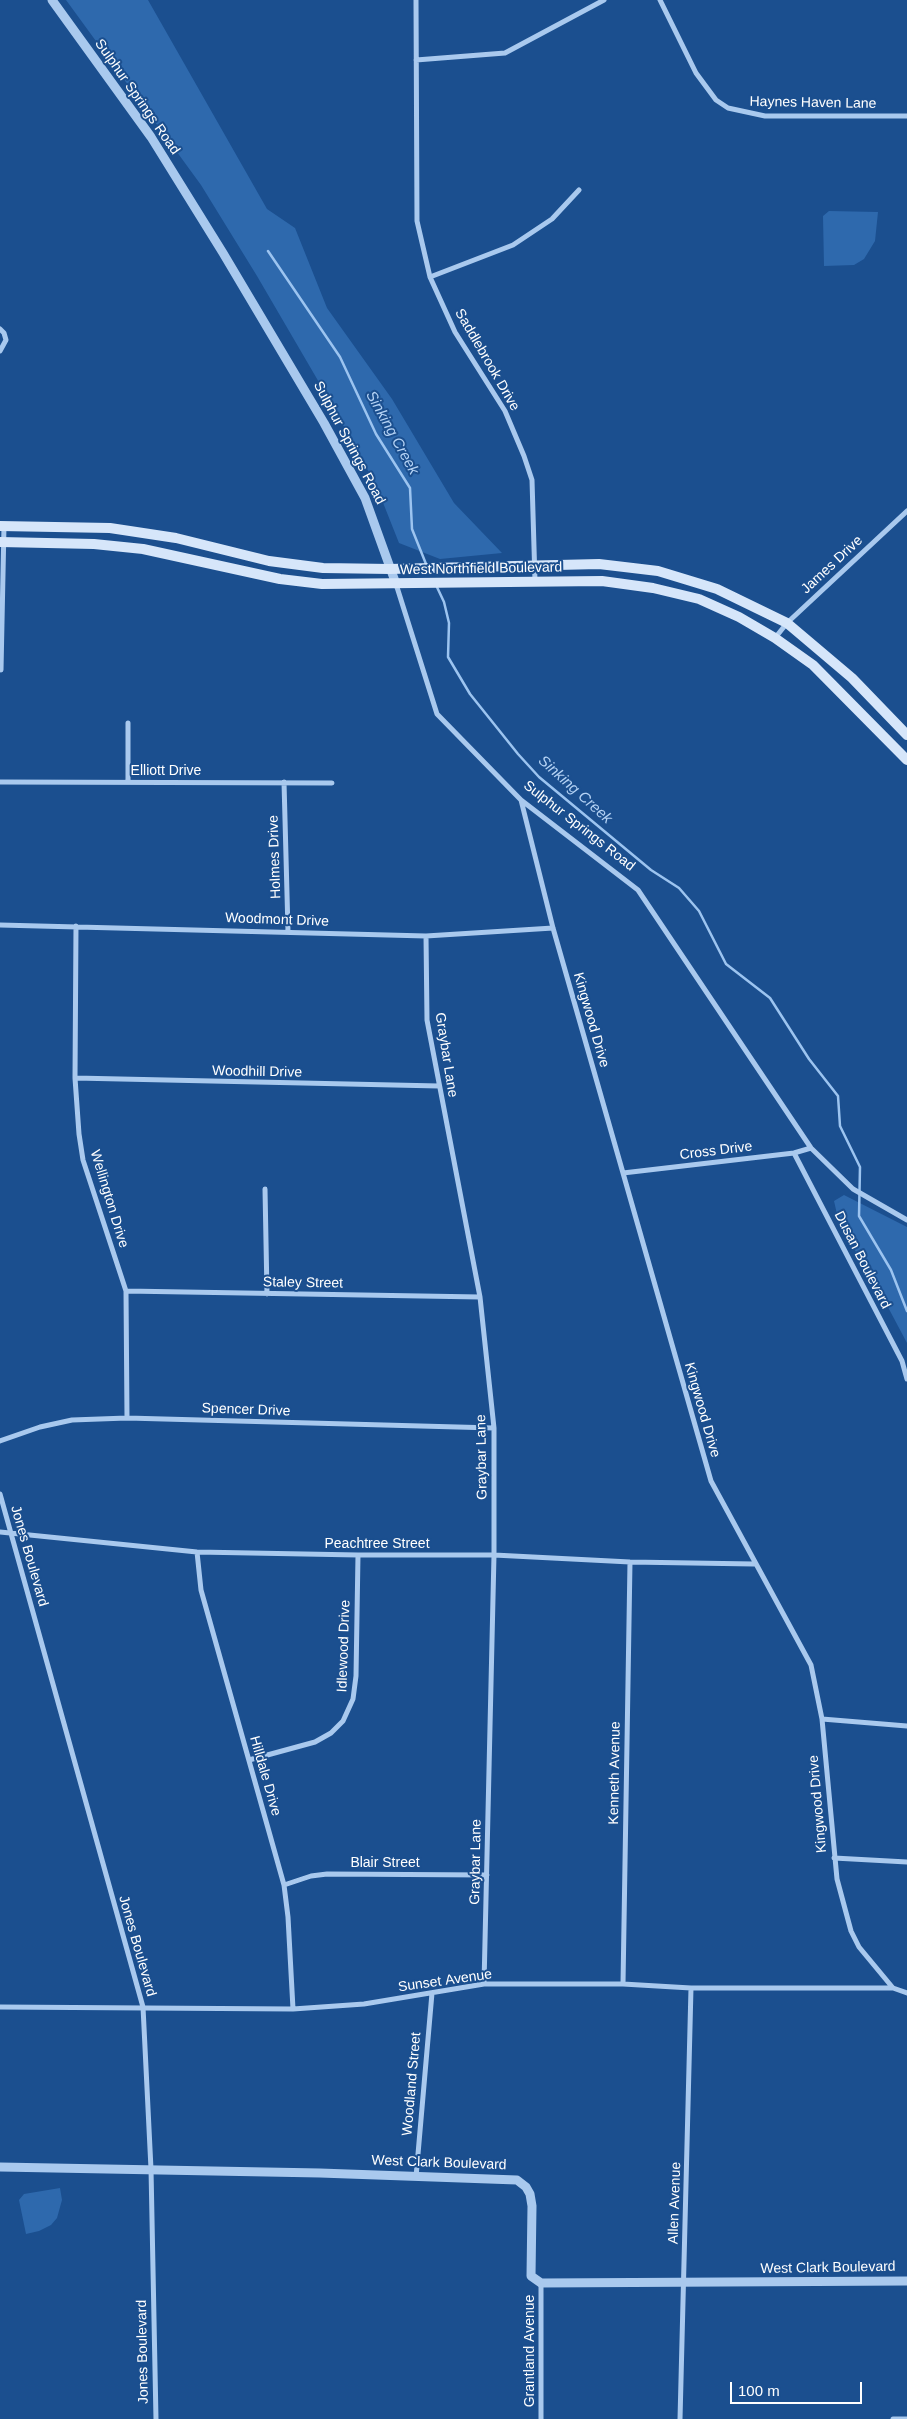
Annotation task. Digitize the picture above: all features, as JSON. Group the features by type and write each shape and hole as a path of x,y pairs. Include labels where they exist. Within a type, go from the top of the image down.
{"main road":[{"name":"West Northfield Boulevard","path":"2,526 110,528 176,538 269,561 323,568 390,569 598,564 658,571 718,589 787,623 852,678 907,735"},
{"name":"West Northfield Boulevard","path":"2,542 94,544 143,549 280,579 322,584 602,581 653,588 699,600 740,617 775,638 813,665 907,760"}],"street":[{"name":"Sulphur Springs Road","path":"52,0 151,137 275,340 365,498 396,584 437,714 520,800 638,890 811,1148 853,1189 907,1220"},
{"name":"Saddlebrook Drive","path":"416,0 417,221 430,277 455,332 505,411 518,439 532,480 535,582"},
{"path":"416,60 505,53 604,0"},
{"name":"Haynes Haven Lane","path":"660,0 696,73 716,100 728,108 741,113 765,116 907,116"},
{"path":"430,277 513,245 552,219 580,190"},
{"path":"0,329 4,333 6,340 0,351"},
{"name":"James Drive","path":"775,638 787,623 907,511"},
{"path":"0,670 2,526"},
{"path":"128,723 128,782"},
{"name":"Elliott Drive","path":"0,782 332,783"},
{"name":"Holmes Drive","path":"284,782 288,931"},
{"name":"Kingwood Drive","path":"520,800 553,928 711,1481 754,1564 811,1665 822,1719 834,1858 841,1899 851,1931 859,1947 893,1988 907,1994"},
{"name":"Woodmont Drive","path":"0,925 426,936 553,928"},
{"name":"Wellington Drive","path":"76,926 75,1078 79,1134 83,1160 126,1291 127,1418"},
{"name":"Graybar Lane","path":"426,936 427,1020 480,1297 494,1428 494,1555 484,1984"},
{"name":"Woodhill Drive","path":"75,1078 439,1086"},
{"name":"Cross Drive","path":"624,1173 794,1153 811,1148"},
{"name":"Dusan Boulevard","path":"794,1153 902,1361 907,1379"},
{"path":"265,1189 267,1294"},
{"name":"Staley Street","path":"126,1291 480,1297"},
{"name":"Spencer Drive","path":"0,1441 72,1420 127,1418 494,1428"},
{"name":"Jones Boulevard","path":"0,1494 143,2007 151,2169 156,2419"},
{"name":"Peachtree Street","path":"0,1532 197,1552 494,1555 630,1562 754,1564"},
{"name":"Hilldale Drive","path":"197,1552 201,1590 284,1885 288,1917 293,2009"},
{"name":"Idlewood Drive","path":"249,1760 315,1742 331,1733 342,1721 353,1700 356,1676 358,1555"},
{"name":"Kenneth Avenue","path":"623,1984 630,1562"},
{"path":"822,1719 907,1726"},
{"path":"834,1858 907,1862"},
{"name":"Blair Street","path":"284,1885 311,1876 327,1874 487,1875"},
{"name":"Sunset Avenue","path":"0,2007 293,2009 364,2004 484,1984 623,1984 691,1988 893,1988"},
{"name":"Allen Avenue","path":"680,2419 691,1988"},
{"name":"Woodland Street","path":"416,2177 432,1993"},
{"name":"West Clark Boulevard","path":"0,2167 151,2169 517,2180 526,2187 532,2206 531,2276 541,2284 907,2281"},
{"name":"Grantland Avenue","path":"541,2284 541,2419"},
{"path":"893,2419 907,2419"}],"shaded area":[{"path":"66,0 148,0 267,209 295,228 327,308 392,399 454,503 502,553 440,559 399,543 376,485 257,276 201,185"},
{"path":"829,211 878,212 875,241 864,259 854,265 824,266 823,216"},
{"path":"844,1195 907,1227 907,1343 850,1242 837,1214 834,1201"},
{"path":"60,2188 62,2200 57,2218 51,2225 39,2231 26,2234 19,2200 24,2194"}],"waterway":[{"name":"Sinking Creek","path":"268,251 340,357 376,434 410,488 412,529 426,564"},
{"name":"Sinking Creek","path":"436,585 444,602 449,623 448,657 470,694 539,777 651,870 679,888 699,911 726,964 770,998 809,1059 838,1096 840,1126 860,1167 859,1216 891,1270 907,1311"}]}
